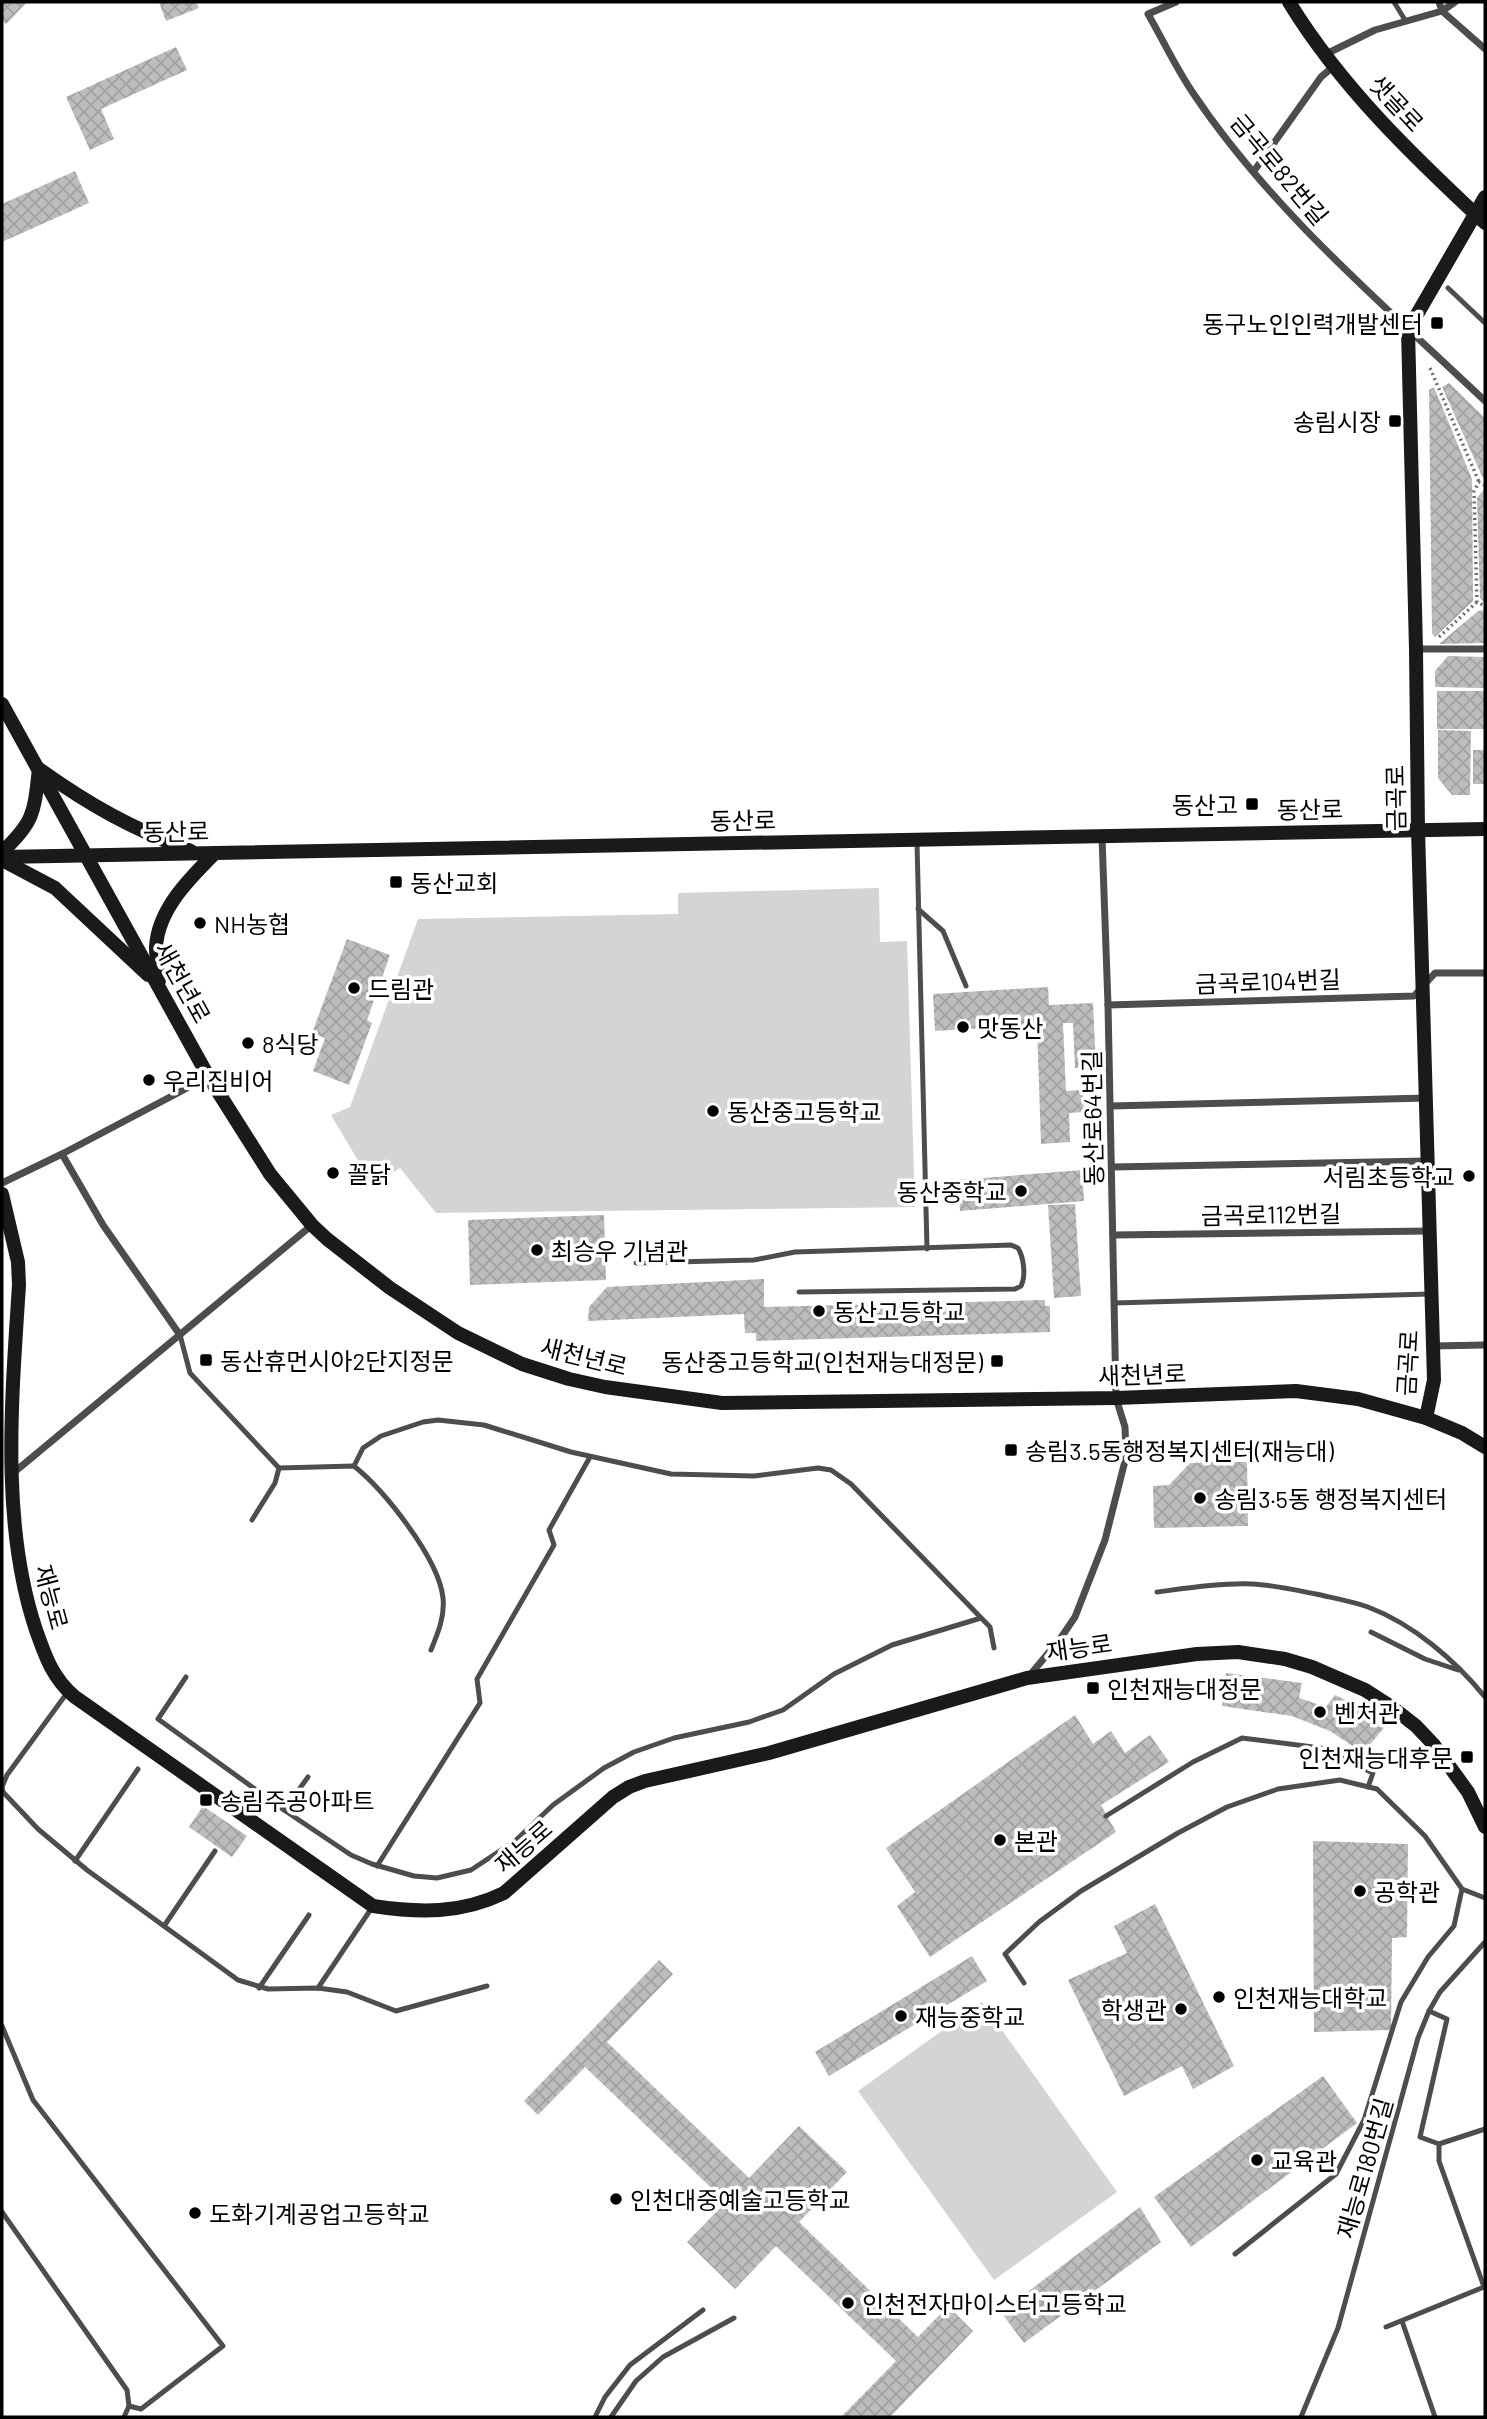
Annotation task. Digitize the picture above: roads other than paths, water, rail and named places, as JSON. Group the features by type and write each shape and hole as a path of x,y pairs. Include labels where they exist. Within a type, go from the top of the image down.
{"street":[{"name":"금곡로82번길","path":"1176,2 1148,14 1192,92 1308,234 1485,401"},
{"name":"샛골로","path":"1289,2 1330,60 1394,135 1480,218"},
{"path":"1439,2 1442,11 1485,49"},
{"path":"1254,171 1321,77 1330,60 1374,30 1442,11 1455,2"},
{"path":"1408,330 1480,218 1485,197"},
{"name":"금곡로","path":"1408,330 1418,830 1434,1380 1426,1418"},
{"path":"1416,649 1485,649"},
{"name":"새천년로","path":"2,704 208,1076 270,1174 312,1225 390,1288 458,1333 522,1364 569,1379 605,1387 722,1403 1116,1398 1296,1391 1358,1399 1426,1418 1462,1433 1485,1447"},
{"path":"159,986 55,888 2,856 22,833 34,811 39,769 111,817 148,835 199,854"},
{"name":"동산로","path":"2,856 1485,829"},
{"name":"동산로64번길","path":"1027,1678 1060,1639 1075,1616 1105,1540 1126,1457 1125,1427 1116,1398 1111,1106 1102,836"},
{"path":"159,986 156,945 167,910 191,877 215,853"},
{"path":"1423,984 1435,973 1485,973"},
{"name":"금곡로104번길","path":"1108,1004 1414,996 1423,984"},
{"path":"2,1183 208,1076"},
{"path":"1111,1106 1426,1098"},
{"path":"62,1154 103,1225 180,1335"},
{"path":"1112,1167 1427,1161"},
{"name":"재능로","path":"2,1194 14,1241 18,1274 10,1430 18,1554 26,1598 51,1670 68,1692 373,1906 432,1912 460,1909 486,1902 504,1893 600,1807 629,1787 661,1776 769,1753 1027,1678 1196,1654 1238,1652 1285,1659 1312,1667 1365,1690 1416,1726 1434,1745 1468,1792 1485,1827"},
{"path":"12,1474 312,1225"},
{"name":"금곡로112번길","path":"1113,1235 1429,1231"},
{"path":"1433,1346 1485,1345"}],"lane":[{"path":"1394,2 1405,20"},
{"path":"1448,288 1485,323"},
{"path":"917,840 927,1249"},
{"path":"918,909 943,931 966,986"},
{"path":"636,1263 754,1260 795,1252 1011,1245 1018,1248 1022,1254 1024,1280 1021,1286 1014,1289 799,1292"},
{"path":"1114,1303 1431,1294"},
{"path":"180,1335 190,1373 279,1468 355,1466 382,1492 438,1576 443,1600 441,1626 431,1650"},
{"path":"355,1466 363,1448 380,1436 438,1420 484,1425 590,1457 671,1474 754,1476 804,1469 831,1470 851,1483 990,1627 994,1648"},
{"path":"377,1866 480,1703 477,1679 554,1545 549,1530 590,1457"},
{"path":"252,1520 275,1483 279,1468"},
{"path":"1157,1592 1254,1584 1347,1601 1387,1615 1411,1630 1460,1670 1485,1697"},
{"path":"186,1677 158,1719 351,1855 377,1866 414,1876 437,1878 471,1870 515,1840 553,1805 604,1768 634,1752 674,1738 750,1722 783,1710 834,1674 892,1645 981,1618"},
{"path":"1371,1632 1425,1659 1460,1670"},
{"path":"68,1692 8,1774 2,1787 6,1797 75,1861 239,1980 259,1988 318,1988 357,1994 396,2011 487,1986"},
{"path":"1106,1816 1194,1762 1242,1738 1321,1748 1373,1773 1368,1787"},
{"path":"75,1861 138,1769"},
{"path":"284,1810 308,1777"},
{"path":"1024,1983 1005,1954 1039,1922 1081,1891 1178,1833 1227,1807 1278,1789 1339,1780 1377,1789 1425,1836 1462,1889 1485,1898"},
{"path":"164,1926 215,1851"},
{"path":"1235,2254 1336,2175 1364,2120 1401,2002 1428,1958 1454,1926 1462,1889"},
{"path":"318,1988 373,1906"},
{"path":"259,1988 309,1915"},
{"name":"재능로180번길","path":"1301,2417 1338,2328 1418,2038 1440,1992 1485,1942"},
{"path":"1429,2011 1447,2019 1420,2137 1439,2144 1485,2129"},
{"path":"2,2026 33,2100 223,2346 141,2409 128,2406"},
{"path":"1386,2328 1484,2287 1439,2161 1439,2144"},
{"path":"2,2212 127,2390 128,2406 124,2417"},
{"path":"595,2417 605,2397 630,2365 703,2310"},
{"path":"611,2417 636,2381 663,2357 734,2318"},
{"path":"1402,2321 1435,2417"}],"place":[{"name":"동구노인인력개발센터","path":"1437,323"},
{"name":"송림시장","path":"1395,421"},
{"name":"동산고","path":"1252,804"},
{"name":"동산교회","path":"396,882"},
{"name":"NH농협","path":"200,923"},
{"name":"드림관","path":"354,988"},
{"name":"맛동산","path":"963,1027"},
{"name":"8식당","path":"248,1043"},
{"name":"우리집비어","path":"149,1080"},
{"name":"동산중고등학교","path":"713,1111"},
{"name":"꼴닭","path":"333,1173"},
{"name":"서림초등학교","path":"1469,1176"},
{"name":"동산중학교","path":"1021,1191"},
{"name":"최승우 기념관","path":"537,1250"},
{"name":"동산고등학교","path":"819,1311"},
{"name":"동산휴먼시아2단지정문","path":"206,1360"},
{"name":"동산중고등학교(인천재능대정문)","path":"997,1361"},
{"name":"송림3.5동행정복지센터(재능대)","path":"1011,1450"},
{"name":"송림3·5동 행정복지센터","path":"1200,1498"},
{"name":"인천재능대정문","path":"1093,1688"},
{"name":"벤처관","path":"1320,1712"},
{"name":"인천재능대후문","path":"1467,1757"},
{"name":"송림주공아파트","path":"206,1800"},
{"name":"본관","path":"1000,1840"},
{"name":"공학관","path":"1360,1891"},
{"name":"인천재능대학교","path":"1219,1997"},
{"name":"학생관","path":"1181,2009"},
{"name":"재능중학교","path":"901,2016"},
{"name":"교육관","path":"1257,2160"},
{"name":"인천대중예술고등학교","path":"616,2199"},
{"name":"도화기계공업고등학교","path":"195,2213"},
{"name":"인천전자마이스터고등학교","path":"848,2303"}]}
